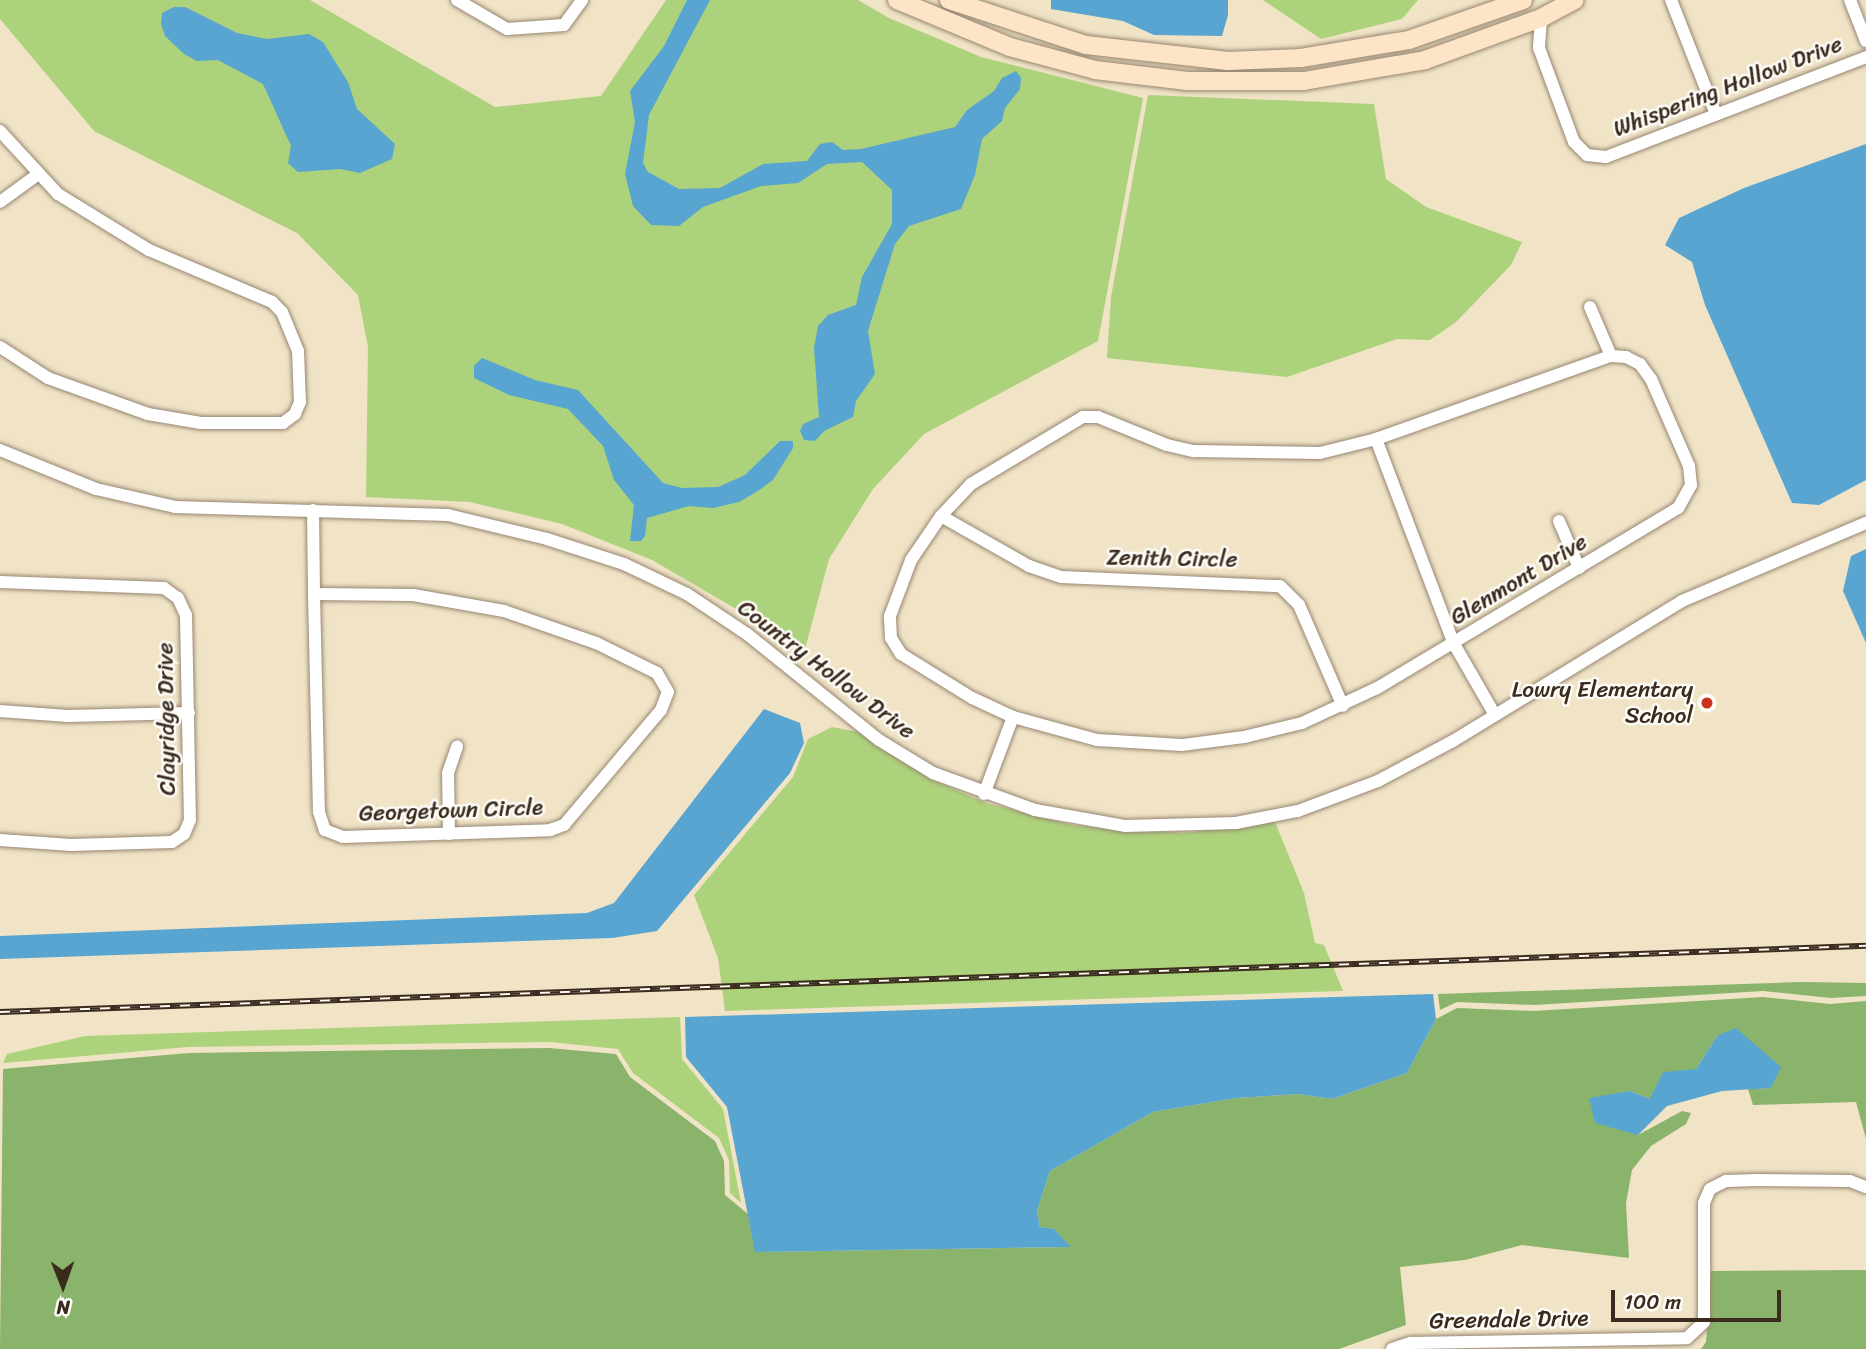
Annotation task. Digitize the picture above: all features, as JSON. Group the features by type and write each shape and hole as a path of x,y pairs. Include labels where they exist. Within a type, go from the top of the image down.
{"street":[{"path":"457,0 507,29 564,25 582,0"},
{"path":"897,0 1010,47 1095,70 1187,81 1304,81 1425,60 1541,18 1575,0"},
{"path":"951,0 1086,45 1228,61 1301,58 1409,40 1523,0"},
{"path":"1671,0 1716,114"},
{"path":"1850,0 1866,41"},
{"name":"Whispering Hollow Drive","path":"1541,18 1539,48 1574,142 1587,155 1606,157 1866,57"},
{"path":"0,131 37,175 58,194 149,250 272,302 282,313 298,351 300,402 295,414 283,423 201,423 148,414 48,377 0,347"},
{"path":"0,202 37,175"},
{"path":"1590,307 1611,356"},
{"name":"Glenmont Drive","path":"1611,356 1626,356 1640,364 1651,379 1689,466 1691,485 1678,508 1454,644 1343,706 1302,723 1256,735 1182,745 1097,740 1013,717 936,678 901,654 891,638 890,616 911,560 941,516 971,484 1083,417 1098,417 1167,445 1194,451 1320,453 1376,439 1611,356"},
{"path":"1376,439 1454,644 1495,715"},
{"name":"Country Hollow Drive","path":"0,450 50,473 136,499 226,511 313,510 448,515 547,539 624,564 687,594 747,634 879,740 933,773 984,794 1077,820 1125,826 1236,823 1298,811 1378,781 1495,715 1682,601 1726,578 1866,523"},
{"name":"Georgetown Circle","path":"313,510 314,593 319,812 325,830 343,837 550,830 564,825 661,710 668,692 657,673 596,643 504,611 413,595 314,593"},
{"name":"Zenith Circle","path":"941,516 1029,566 1061,578 1279,586 1300,605 1343,706"},
{"path":"1559,522 1579,568"},
{"name":"Clayridge Drive","path":"0,582 164,588 178,598 186,615 190,820 184,834 172,842 71,845 0,840"},
{"path":"0,711 68,716 189,713"},
{"path":"984,794 1013,717"},
{"path":"449,834 448,773 457,747"},
{"name":"Greendale Drive","path":"1392,1349 1411,1343 1687,1338 1699,1329 1705,1314 1704,1203 1710,1189 1727,1181 1757,1180 1850,1181 1866,1187"}],"green space":[{"path":"0,0 310,0 495,107 601,96 666,0 858,0 889,18 981,57 1143,98 1098,341 924,434 873,489 829,559 805,649 652,560 562,524 470,502 366,497 368,347 358,295 297,233 94,131 0,19"},
{"path":"1263,0 1418,0 1402,19 1321,39"},
{"path":"1148,95 1374,104 1386,179 1426,207 1522,242 1511,265 1456,322 1430,340 1397,339 1287,377 1107,358 1111,297"},
{"path":"832,727 858,732 930,779 986,803 1076,826 1184,833 1275,822 1304,893 1315,943 1324,945 1343,991 725,1011 718,958 694,895 793,777 808,739"},
{"path":"1801,982 1866,983 1866,996 1831,998 1763,991 1534,1005 1457,1002 1440,1010 1438,994"},
{"path":"1763,997 1830,1004 1866,1001 1866,1139 1856,1102 1753,1105 1748,1089 1771,1088 1717,1036 1696,1069 1650,1099 1630,1091 1638,1135 1682,1111 1691,1113 1686,1124 1651,1146 1632,1170 1626,1203 1629,1258 1522,1245 1465,1260 1400,1267 1406,1325 1339,1349 0,1349 3,1069 189,1053 549,1048 616,1054 630,1077 715,1141 724,1161 725,1195 748,1214 756,1252 1070,1247 1054,1229 1040,1227 1037,1211 1050,1171 1153,1112 1236,1098 1299,1094 1332,1099 1407,1073 1436,1019 1457,1008 1534,1011"},
{"path":"680,1017 682,1059 723,1109 741,1203 730,1193 729,1160 719,1138 633,1073 618,1049 549,1042 188,1047 3,1063 7,1054 85,1036"},
{"path":"1866,1270 1866,1349 1701,1349 1706,1342 1711,1271"}],"water":[{"path":"687,0 710,0 649,115 643,163 648,172 679,189 720,188 763,164 807,161 820,144 832,142 843,150 861,149 955,127 967,110 994,91 1002,78 1016,71 1021,78 1020,89 1005,108 1002,121 982,139 975,175 961,209 909,226 895,244 868,331 875,374 856,401 853,417 824,431 815,441 804,440 800,431 803,424 819,417 814,348 818,326 828,315 856,305 862,277 892,224 892,190 862,162 827,164 798,183 761,186 703,207 679,226 651,225 633,206 625,174 635,122 630,91 664,46"},
{"path":"1051,0 1228,0 1228,15 1222,36 1154,35 1123,21 1051,9"},
{"path":"174,7 185,7 237,33 267,39 309,34 323,42 348,82 357,109 395,144 392,159 360,173 340,169 298,172 288,163 291,146 263,84 218,60 197,61 184,54 165,36 161,24 162,13"},
{"path":"1866,144 1866,480 1819,505 1792,503 1705,305 1692,262 1665,245 1679,218 1744,188"},
{"path":"482,358 535,380 578,390 663,483 682,488 718,487 745,475 780,441 793,441 793,448 773,480 739,502 713,508 689,506 647,518 645,536 641,541 630,541 634,505 614,480 603,446 568,409 509,395 474,378 474,366"},
{"path":"1866,549 1866,643 1843,591 1851,556"},
{"path":"764,709 800,723 804,743 790,773 657,931 612,938 0,959 0,936 587,913 614,903"},
{"path":"1433,994 1436,1019 1407,1073 1332,1099 1299,1094 1236,1098 1153,1112 1050,1171 1037,1211 1040,1227 1054,1229 1071,1247 755,1252 727,1107 686,1057 685,1017"},
{"path":"1736,1028 1781,1067 1771,1088 1722,1091 1667,1106 1638,1135 1595,1123 1589,1098 1630,1091 1650,1099 1663,1072 1696,1069 1717,1036"}],"railway":[{"path":"0,1012 1866,946"}],"place":[{"name":"Lowry Elementary School","path":"1707,703"}]}
